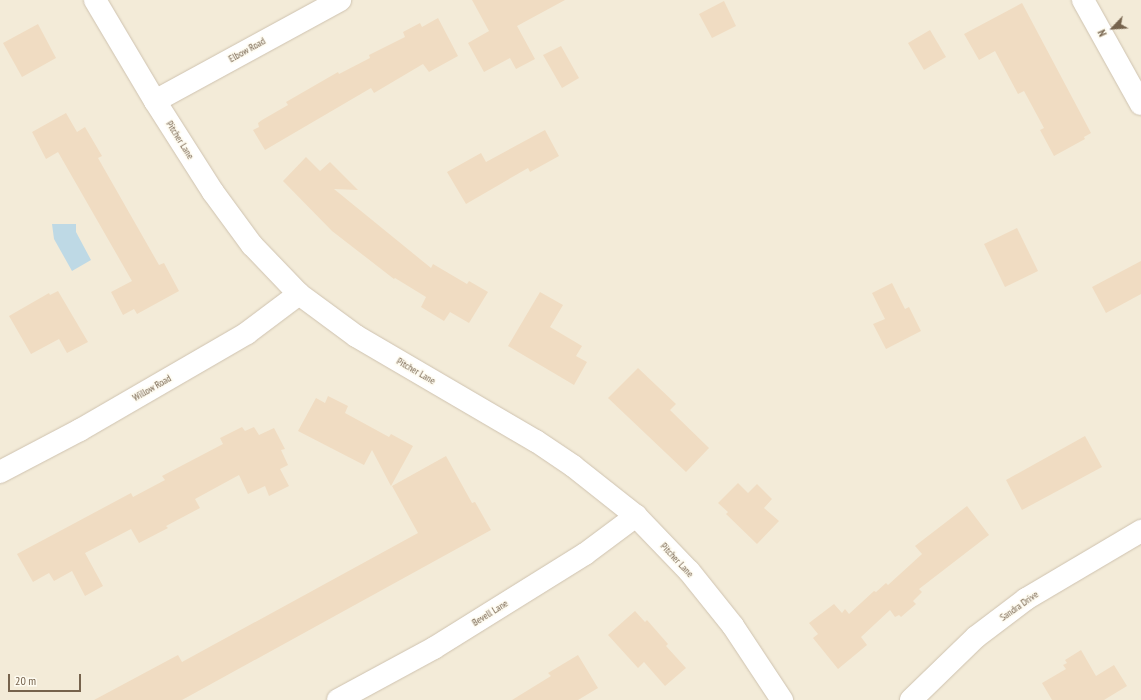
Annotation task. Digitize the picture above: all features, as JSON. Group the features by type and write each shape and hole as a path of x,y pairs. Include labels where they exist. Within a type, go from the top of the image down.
{"street":[{"name":"Pitcher Lane","path":"96,0 155,100 213,192 252,245 299,294 356,336 536,441 572,466 636,516 689,571 733,626 782,700"},
{"name":"Elbow Road","path":"155,100 340,0"},
{"path":"1083,0 1141,104"},
{"name":"Willow Road","path":"0,472 80,430 247,333 299,294"},
{"name":"Bevell Lane","path":"338,700 434,648 585,554 636,516"},
{"name":"Sandra Drive","path":"911,700 976,637 1026,599 1141,531"}],"shaded area":[{"path":"0,0 1141,0 1141,700 0,700"}],"water":[{"path":"52,224 76,224 76,232 91,260 72,271 54,239"}],"building":[{"path":"472,0 565,0 517,26 535,59 516,69 510,58 484,72 468,43 489,31"},
{"path":"724,1 736,26 712,38 699,14"},
{"path":"1022,3 1091,133 1084,137 1085,139 1054,156 1040,130 1044,128 1024,91 1018,94 995,51 979,60 964,34"},
{"path":"438,18 458,56 429,72 423,64 374,93 371,88 265,150 253,130 259,127 258,123 288,105 286,102 338,72 339,74 370,58 369,55 405,37 403,32 420,23 422,27"},
{"path":"38,24 56,58 22,77 3,43"},
{"path":"930,30 946,57 924,70 908,43"},
{"path":"561,46 579,78 562,88 543,55"},
{"path":"66,113 77,132 85,127 102,156 98,158 159,265 164,263 179,291 137,314 134,309 123,315 111,292 132,281 58,152 46,159 32,132"},
{"path":"545,130 559,156 530,172 528,168 466,204 447,172 481,153 486,162"},
{"path":"306,157 320,171 330,162 358,190 334,189 431,268 433,264 467,284 469,281 488,292 469,323 450,312 444,321 421,307 426,297 395,278 394,279 332,231 283,181"},
{"path":"1017,228 1038,271 1005,287 984,244"},
{"path":"1141,261 1141,294 1106,313 1092,287"},
{"path":"892,283 905,309 909,307 921,331 886,349 873,324 885,319 872,293"},
{"path":"58,291 88,342 67,353 59,339 31,354 9,316 49,293 50,295"},
{"path":"540,292 563,305 550,327 582,346 576,356 587,362 574,385 508,346"},
{"path":"638,368 676,404 670,410 709,448 686,472 608,398"},
{"path":"328,396 348,406 345,413 389,437 391,434 413,446 391,486 372,450 364,465 298,431 316,398 325,403"},
{"path":"242,427 245,431 254,427 259,435 274,428 285,449 281,450 288,465 280,469 289,486 269,496 265,486 248,494 239,475 195,499 200,508 166,526 168,528 139,543 131,529 85,553 103,586 85,596 72,571 54,581 49,573 33,582 17,554 131,493 133,497 165,480 162,476 223,444 220,438"},
{"path":"1085,436 1102,467 1022,510 1006,480"},
{"path":"446,456 472,503 475,502 491,530 182,700 94,700 178,655 182,662 418,533 392,486"},
{"path":"738,483 748,493 757,484 772,499 764,508 779,521 757,544 726,514 728,512 718,503"},
{"path":"967,506 989,535 919,589 922,592 913,601 916,604 901,617 899,615 895,617 890,610 861,637 867,645 838,669 813,638 818,634 809,623 834,604 842,613 845,609 849,614 874,591 876,592 886,583 888,585 922,554 915,546"},
{"path":"635,611 645,622 647,620 668,644 666,646 686,668 665,686 644,662 638,668 608,635"},
{"path":"1081,650 1096,676 1114,665 1127,686 1104,700 1052,700 1042,683 1066,669 1063,665 1067,663 1065,660"},
{"path":"578,655 598,688 578,700 512,700 551,676 548,673"}]}
